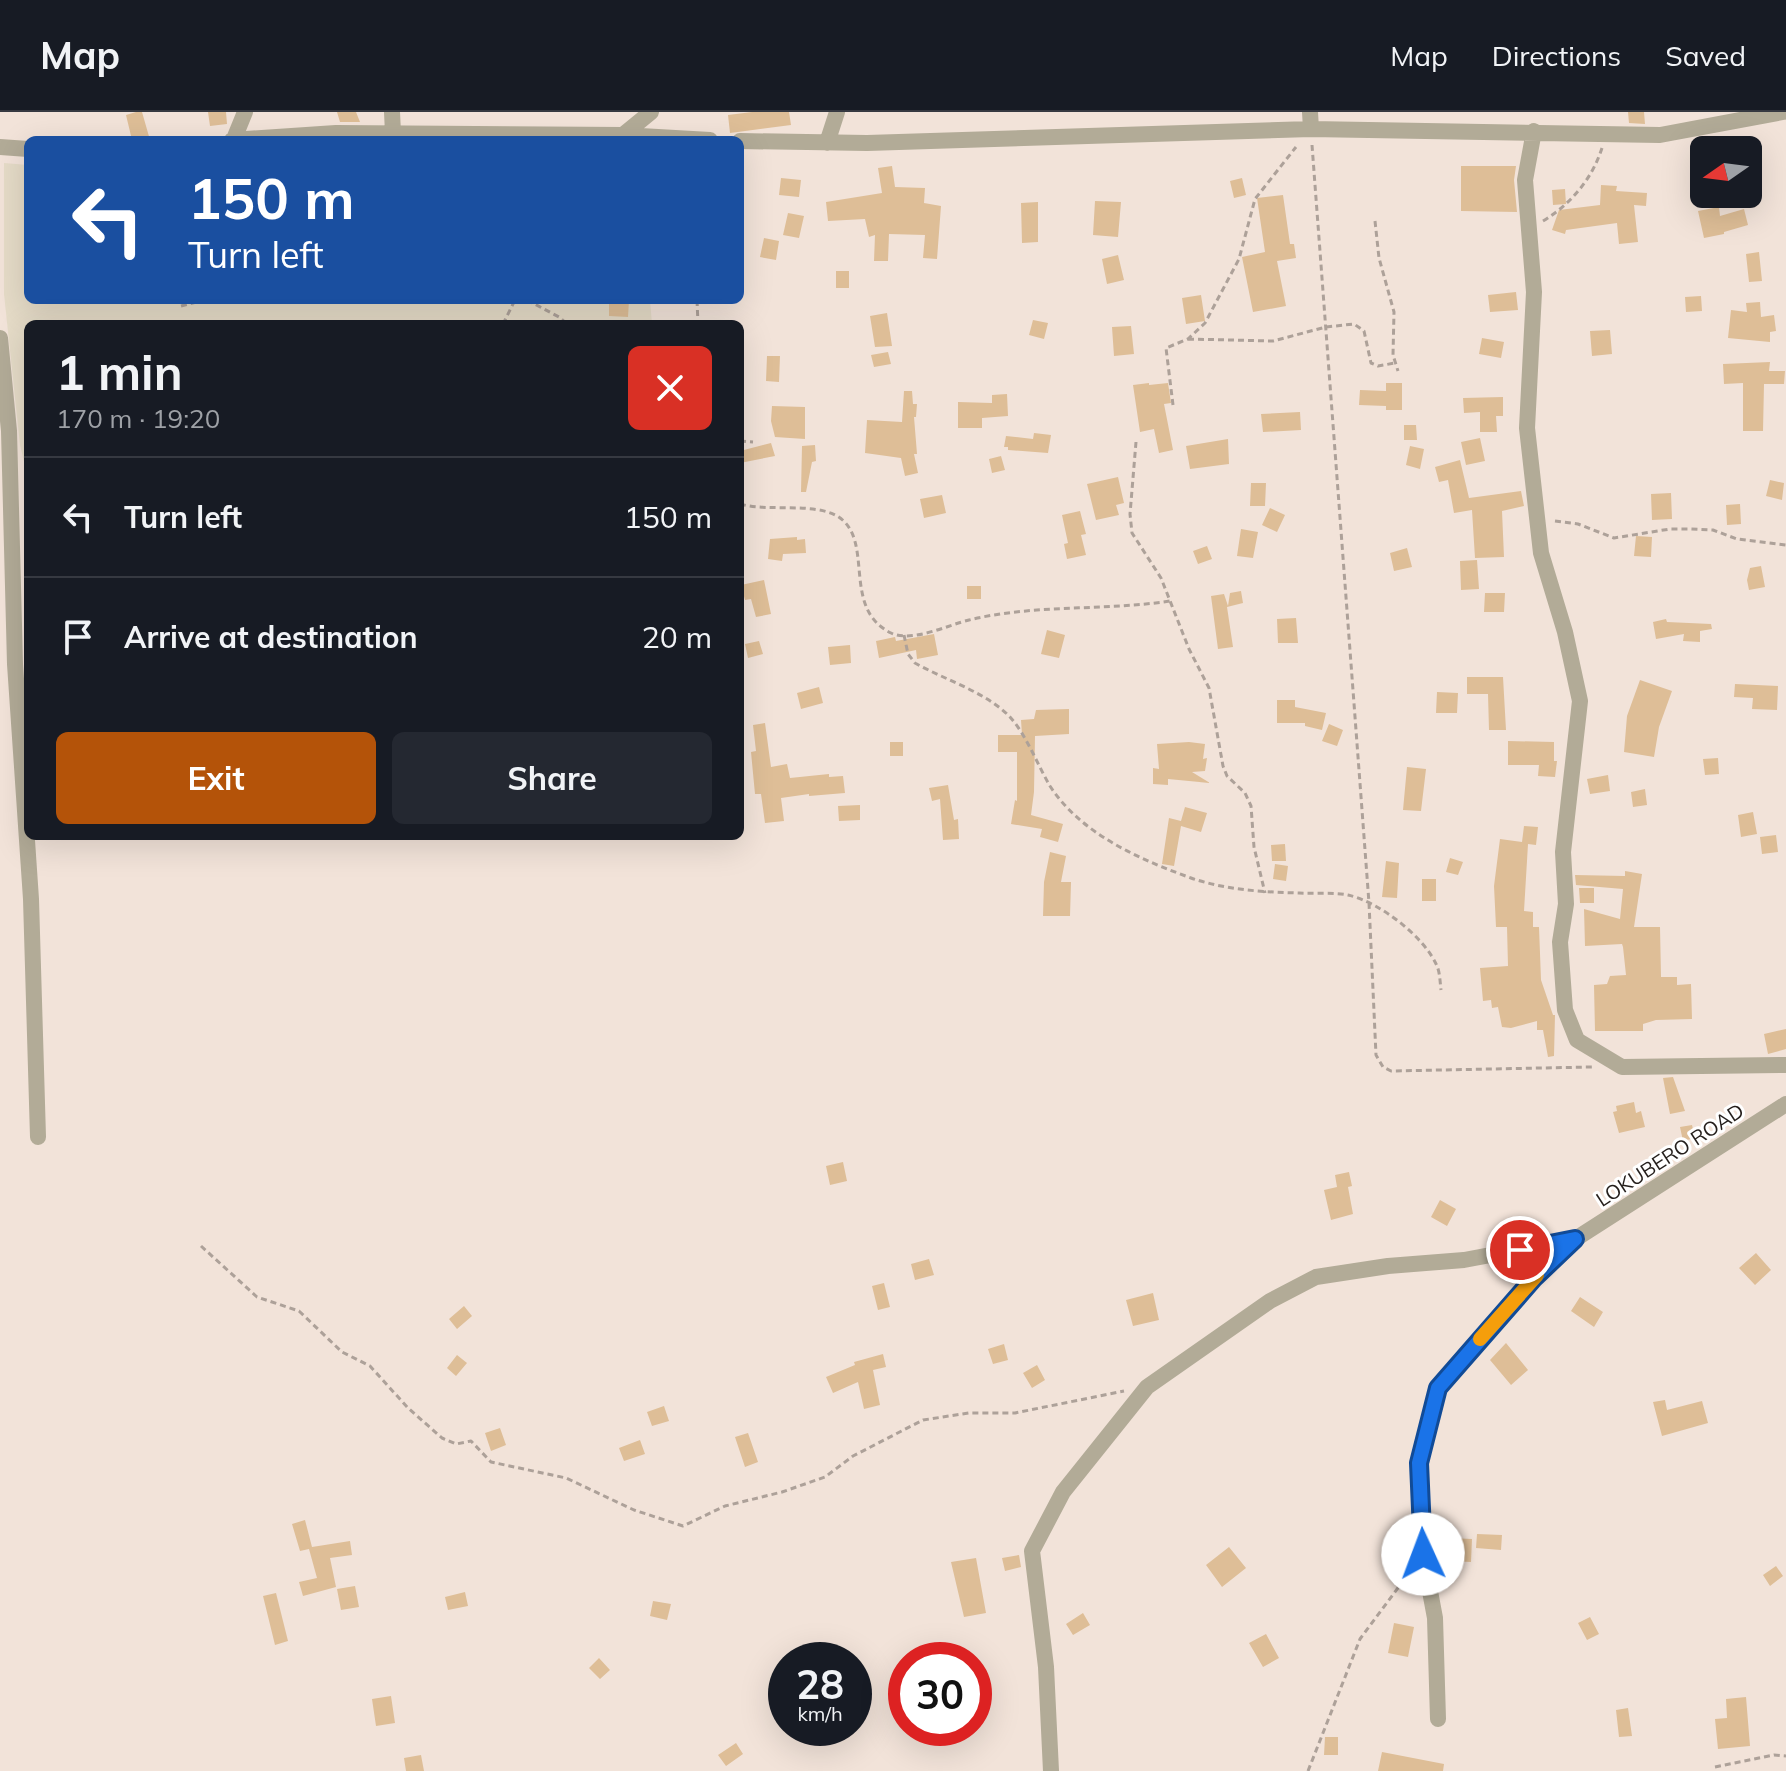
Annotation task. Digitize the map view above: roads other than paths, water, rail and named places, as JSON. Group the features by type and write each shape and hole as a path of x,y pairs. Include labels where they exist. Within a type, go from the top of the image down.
{"street":[{"path":"235,136 245,112"},
{"path":"392,112 393,133"},
{"path":"623,135 651,112"},
{"path":"827,143 837,112"},
{"path":"744,141 827,143 1085,138 1311,120 1660,135 1783,112"},
{"path":"1534,131 1525,180 1534,323 1530,345 1527,428 1541,553 1565,632 1580,701 1563,852 1566,904 1560,942 1565,1010 1577,1040 1622,1067 1786,1065"},
{"path":"292,136 336,133 640,136"},
{"path":"0,147 24,149"},
{"path":"0,338 9,431 15,664 24,796"},
{"path":"27,840 38,1137"},
{"name":"LOKUBERO ROAD","path":"1575,1239 1786,1104"},
{"path":"1051,1771 1046,1667 1032,1551 1063,1492 1147,1387 1270,1301 1316,1277 1388,1266 1464,1260 1575,1239"},
{"path":"1438,1719 1435,1618 1423,1554 1419,1463 1438,1388 1534,1278 1575,1239"}]}
